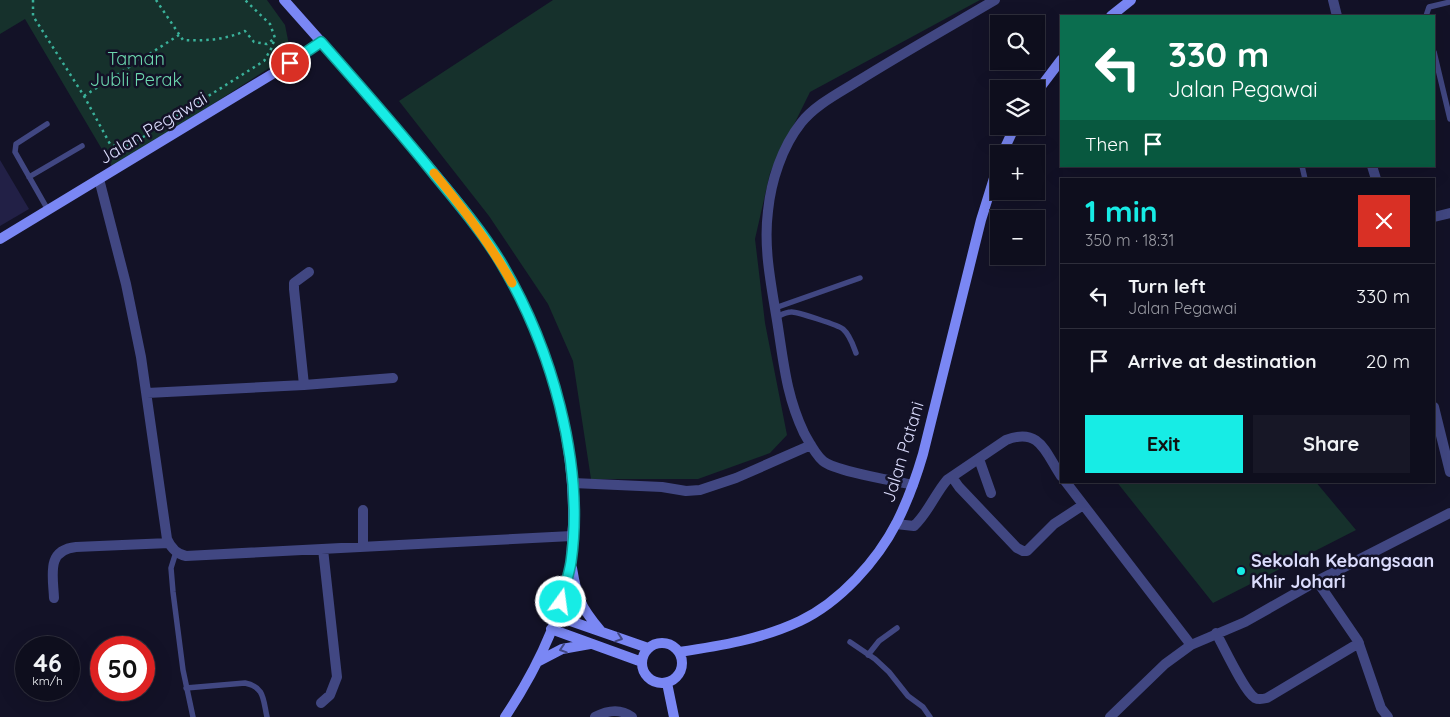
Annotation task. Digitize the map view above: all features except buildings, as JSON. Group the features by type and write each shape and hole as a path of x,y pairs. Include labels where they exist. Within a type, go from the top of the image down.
{"main road":[{"path":"284,0 472,220 500,261 523,305 547,364 566,432 572,483 571,562 576,591 581,605 601,632"},
{"path":"1112,15 1132,0"},
{"name":"Jalan Pegawai","path":"0,239 266,78 321,42"},
{"path":"1045,81 1060,61"},
{"name":"Jalan Patani","path":"678,652 752,638 791,625 814,614 844,590 863,571 896,524 913,485 932,421 981,220 990,191"},
{"path":"505,717 537,662 556,616 571,562"},
{"path":"556,616 648,648"},
{"path":"551,629 642,662"},
{"path":"537,662 562,649 592,644"},
{"path":"657,644 667,644 678,652 682,660 680,672 674,679 667,683 660,683 649,679 644,673 642,662 648,648 657,644"},
{"path":"667,683 674,717"}],"street":[{"path":"913,485 832,467 818,456 811,445 790,400 767,258 766,229 768,210 776,173 796,130 813,111 848,87 995,0"},
{"path":"1333,0 1337,15"},
{"path":"99,178 126,284 147,393 165,526 169,543 176,552 186,556 572,536"},
{"path":"1435,217 1450,213"},
{"path":"304,385 294,282 309,272"},
{"path":"147,393 304,385 393,378"},
{"path":"1435,411 1450,472"},
{"path":"896,524 914,526 920,520 941,487 952,477 1006,440 1020,436 1029,436 1036,439 1043,446 1060,474"},
{"path":"572,483 662,487 686,491 700,490 736,478 811,445"},
{"path":"979,459 991,493"},
{"path":"952,477 958,487 1011,542 1023,551 1027,551 1032,547 1054,524 1083,505"},
{"path":"1066,483 1191,645"},
{"path":"363,510 363,547"},
{"path":"1110,717 1165,664 1191,645 1245,622 1317,581 1450,514 1450,519"},
{"path":"54,598 52,572 54,560 58,553 63,550 76,547 169,543"},
{"path":"322,704 330,695 337,677 323,549"},
{"path":"1317,581 1359,643 1381,708 1388,717"},
{"path":"1216,633 1239,676 1254,697 1258,699 1267,698 1359,643"},
{"path":"595,717 607,712 622,711 632,717"}],"lane":[{"path":"1426,15 1429,7 1450,2"},
{"path":"1435,56 1450,119"},
{"path":"47,124 16,144 15,152 48,210"},
{"path":"29,177 82,146"},
{"path":"776,312 860,278"},
{"path":"776,312 800,312 822,322 841,327 846,332 856,353"},
{"path":"176,552 171,568 172,584 186,688 193,717"},
{"path":"868,655 879,641 897,628"},
{"path":"850,642 889,672 908,696 923,707 930,717"},
{"path":"186,688 246,682 254,684 262,691 267,717"}],"path":[{"path":"33,0 33,16 84,96 110,144 121,148 132,144 264,60 275,38 270,24 245,0"},
{"path":"156,0 183,40 205,41 233,36 245,31 254,42 267,44 275,38"},
{"path":"84,96 179,35"}],"green space":[{"name":"Taman Jubli Perak","path":"0,0 267,0 285,25 289,45 277,63 113,168 25,19 0,34"},
{"path":"553,0 980,0 810,92 770,173 755,239 765,323 787,435 770,453 698,479 591,479 573,361 548,304 489,216 399,101"},
{"path":"1118,483 1317,483 1356,530 1213,603"}],"slow traffic":[{"path":"434,173 472,220 500,261 512,283"}],"place":[{"name":"Sekolah Kebangsaan Khir Johari","path":"1241,571"}],"route":[{"path":"290,63 321,42 472,220 513,284 547,364 566,432 572,474 572,536 571,562 561,602"}]}
